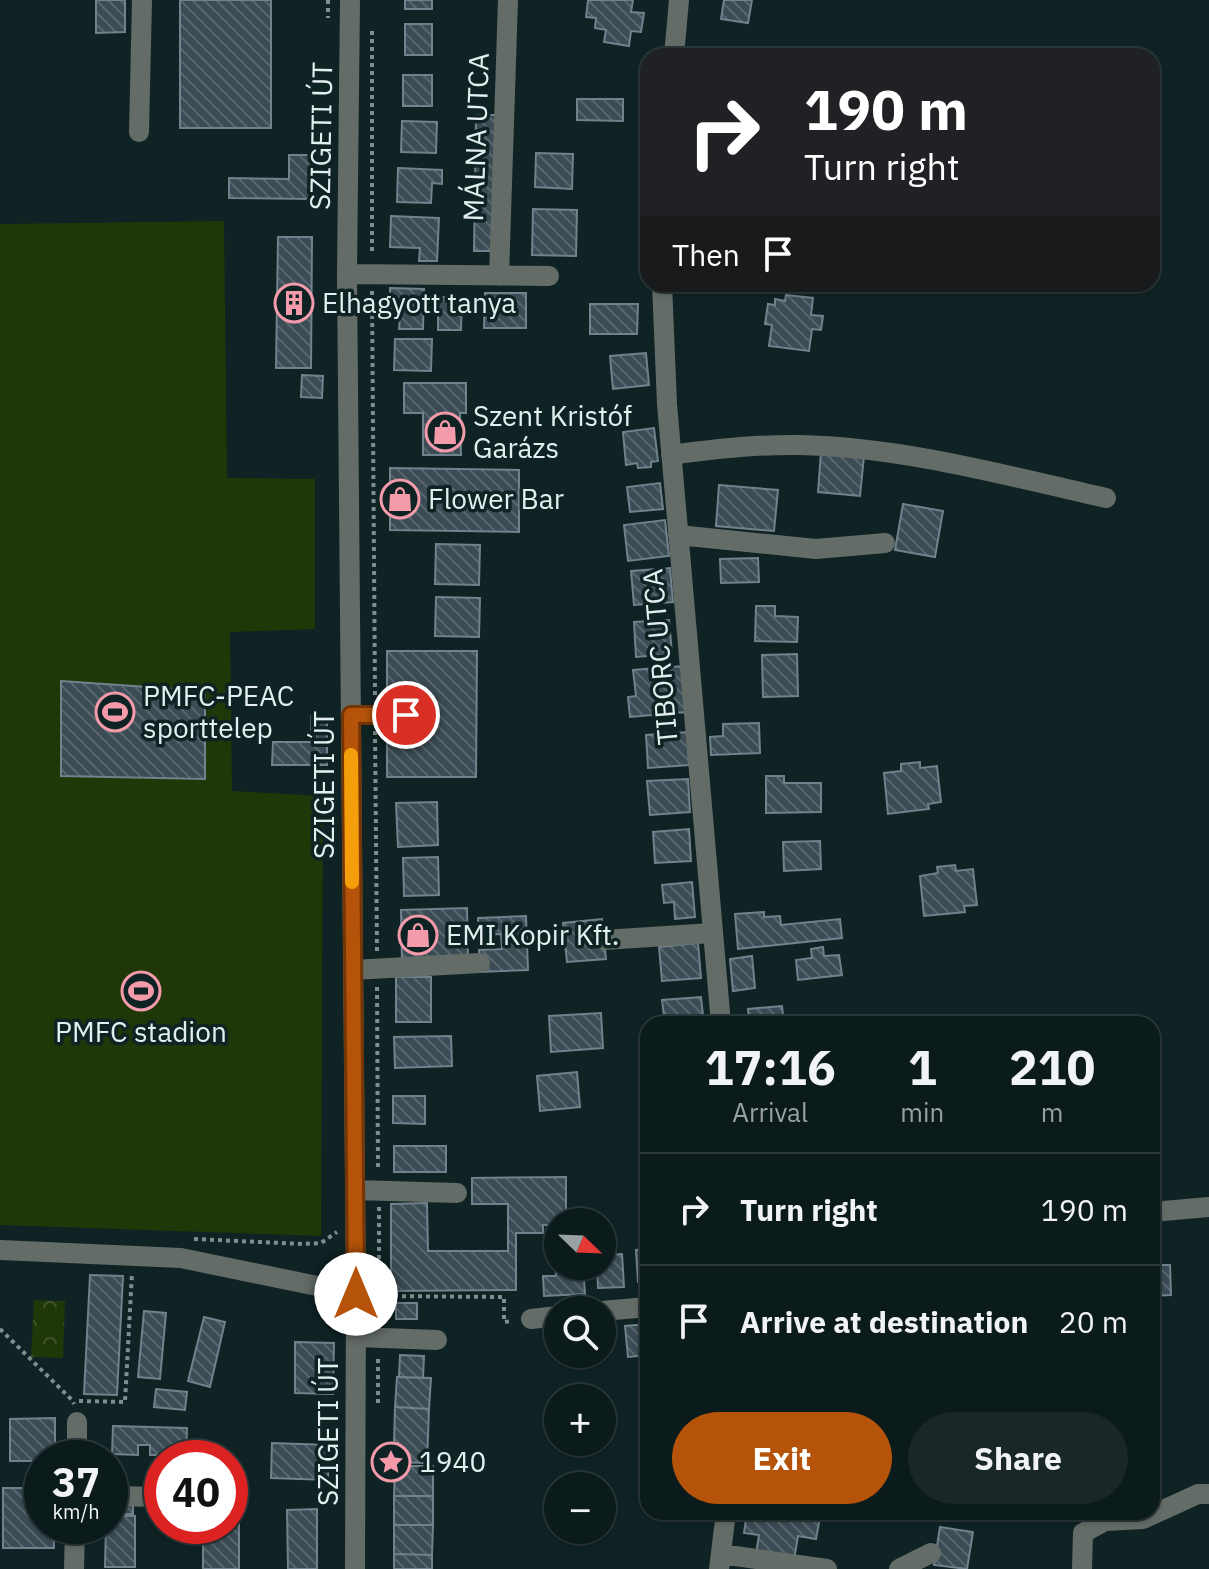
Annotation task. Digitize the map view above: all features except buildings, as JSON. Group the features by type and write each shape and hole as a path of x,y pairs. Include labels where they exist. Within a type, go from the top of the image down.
{"street":[{"path":"139,132 142,0"},
{"name":"SZIGETI ÚT","path":"350,0 347,274 356,1294 355,1569"},
{"name":"MÁLNA UTCA","path":"499,276 508,0"},
{"path":"675,48 679,0"},
{"path":"347,274 549,276"},
{"name":"TIBORC UTCA","path":"662,292 671,455 720,1016"},
{"path":"671,455 745,446 849,448 915,457 1106,498"},
{"path":"678,535 816,549 885,543"},
{"path":"351,715 406,715"},
{"path":"604,940 712,933"},
{"path":"353,970 480,963"},
{"path":"355,1190 457,1193"},
{"path":"1160,1211 1209,1207"},
{"path":"0,1250 181,1258 356,1294"},
{"path":"616,1310 640,1308"},
{"path":"531,1319 544,1318"},
{"path":"356,1337 437,1340"},
{"path":"75,1411 76,1440"},
{"path":"1160,1511 1198,1494 1209,1494"},
{"path":"725,1520 720,1562 827,1569"},
{"path":"1082,1569 1083,1533 1105,1521 1124,1520"},
{"path":"74,1569 75,1544"},
{"path":"899,1569 931,1553"}],"path":[{"path":"372,31 379,1296"},
{"path":"303,1244 321,1243 339,1231"},
{"path":"0,1329 75,1411 125,1402 132,1271"},
{"path":"356,1294 504,1297 504,1322"},
{"path":"122,1309 130,1309"},
{"path":"119,1364 127,1365"}],"green space":[{"name":"PMFC-PEAC sporttelep","path":"224,221 227,478 315,479 315,629 230,632 232,791 323,796 321,1236 0,1225 0,224"},
{"path":"34,1300 65,1301 63,1358 31,1357"}],"slow traffic":[{"path":"351,755 352,882"}],"place":[{"name":"Elhagyott tanya","path":"294,303"},
{"name":"Szent Kristóf Garázs","path":"445,432"},
{"name":"Flower Bar","path":"400,499"},
{"name":"PMFC-PEAC sporttelep","path":"115,712"},
{"name":"EMI Kopir Kft.","path":"418,935"},
{"name":"PMFC stadion","path":"141,991"},
{"name":"1940","path":"391,1462"}],"route":[{"path":"356,1294 351,715 406,715"}]}
